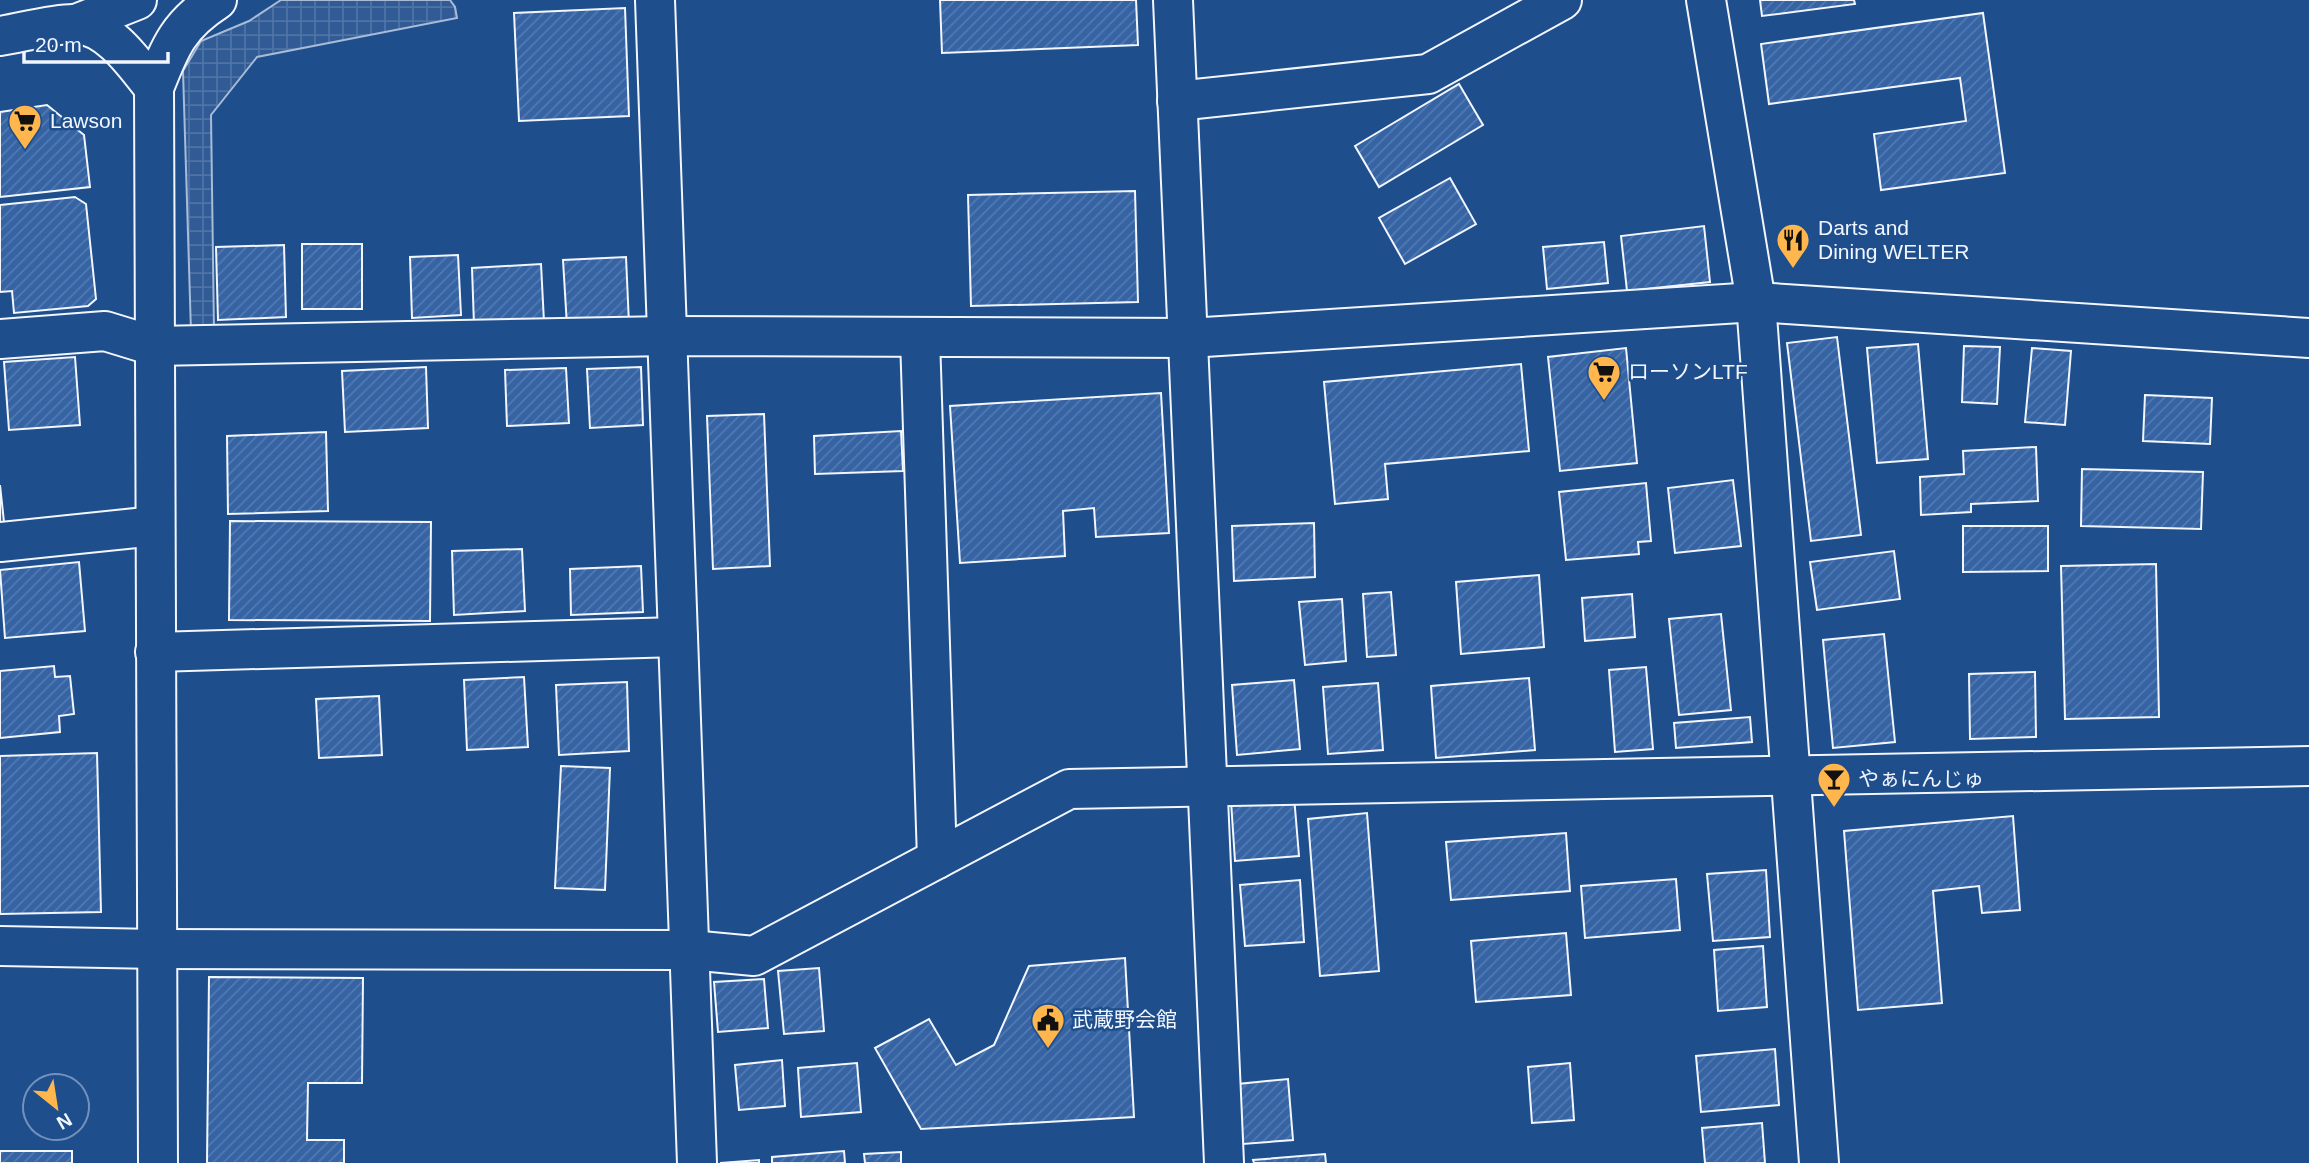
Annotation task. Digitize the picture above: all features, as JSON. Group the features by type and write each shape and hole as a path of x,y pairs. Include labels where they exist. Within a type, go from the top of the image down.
{"street":[{"path":"0,36 76,24 137,0"},
{"path":"158,1163 154,88 171,44 188,22 217,0"},
{"path":"655,0 697,1163"},
{"path":"1173,0 1224,1163"},
{"path":"1177,101 1428,74 1562,0"},
{"path":"1706,0 1756,302 1819,1163"},
{"path":"76,24 93,28 110,40 154,88"},
{"path":"0,339 105,331 155,346 667,336 1189,338 1756,302 2309,338"},
{"path":"920,338 937,859"},
{"path":"0,542 155,526"},
{"path":"155,652 678,637"},
{"path":"0,946 690,950 754,956 1069,789 2309,766"}],"shaded area":[{"path":"281,0 450,0 455,7 457,18 257,57 211,115 214,331 191,332 183,71 201,41 249,21"}],"building":[{"path":"940,0 1136,0 1138,45 942,53"},
{"path":"1760,0 1854,0 1855,4 1762,16"},
{"path":"625,8 629,116 519,121 514,13"},
{"path":"1983,13 2005,173 1881,190 1874,134 1966,121 1960,78 1769,104 1761,44"},
{"path":"1459,84 1483,125 1379,187 1355,146"},
{"path":"47,105 84,135 90,187 0,197 0,112"},
{"path":"1450,178 1476,224 1405,264 1379,218"},
{"path":"1135,191 1138,302 971,306 968,195"},
{"path":"75,197 86,204 96,299 88,306 14,313 12,291 0,292 0,205"},
{"path":"1704,226 1710,282 1627,291 1621,236"},
{"path":"1604,242 1608,283 1547,289 1543,247"},
{"path":"302,244 362,244 362,309 302,309"},
{"path":"284,245 286,317 218,320 216,247"},
{"path":"458,255 461,315 412,318 410,257"},
{"path":"626,257 629,324 567,326 563,260"},
{"path":"541,264 544,322 474,325 472,268"},
{"path":"1837,337 1861,535 1811,541 1787,343"},
{"path":"1918,344 1928,459 1877,463 1867,348"},
{"path":"1964,346 2000,347 1997,404 1962,402"},
{"path":"1626,348 1637,463 1560,471 1548,357"},
{"path":"2032,348 2071,351 2065,425 2025,422"},
{"path":"75,357 80,425 9,430 4,362"},
{"path":"1521,364 1529,451 1385,464 1388,499 1335,504 1324,382"},
{"path":"426,367 428,428 345,432 342,371"},
{"path":"641,367 643,425 590,428 587,369"},
{"path":"566,368 569,423 507,426 505,370"},
{"path":"1161,393 1169,533 1096,537 1094,508 1063,511 1065,556 960,563 950,406"},
{"path":"2145,395 2212,398 2210,444 2143,441"},
{"path":"764,414 770,566 713,569 707,416"},
{"path":"901,431 903,471 815,474 814,436"},
{"path":"326,432 328,511 228,514 227,436"},
{"path":"2036,447 2038,501 1971,504 1971,512 1921,515 1920,477 1964,474 1963,451"},
{"path":"2082,469 2203,472 2201,529 2081,526"},
{"path":"1733,480 1741,546 1675,553 1668,488"},
{"path":"1646,483 1651,541 1638,542 1639,554 1566,560 1559,492"},
{"path":"0,485 4,522 0,522"},
{"path":"230,521 431,522 430,621 229,620"},
{"path":"1314,523 1315,577 1234,581 1232,526"},
{"path":"1963,526 2048,526 2048,571 1963,572"},
{"path":"522,549 525,611 454,615 452,551"},
{"path":"1894,551 1900,599 1817,610 1810,562"},
{"path":"79,562 85,631 5,638 0,570"},
{"path":"2156,564 2159,717 2065,719 2061,566"},
{"path":"641,566 643,612 571,615 570,569"},
{"path":"1539,575 1544,647 1461,654 1456,582"},
{"path":"1391,592 1396,655 1367,657 1363,594"},
{"path":"1632,594 1635,637 1585,641 1582,598"},
{"path":"1342,599 1346,661 1305,665 1299,602"},
{"path":"1721,614 1731,710 1679,715 1669,619"},
{"path":"1884,634 1895,742 1833,748 1823,640"},
{"path":"54,666 55,677 70,676 74,714 59,716 60,732 0,738 0,671"},
{"path":"1646,667 1653,749 1615,752 1609,670"},
{"path":"2035,672 2036,737 1970,739 1969,674"},
{"path":"524,677 528,747 467,750 464,680"},
{"path":"1529,678 1535,750 1436,758 1431,686"},
{"path":"1294,680 1300,749 1237,755 1232,685"},
{"path":"627,682 629,751 559,755 556,685"},
{"path":"1378,683 1383,750 1328,754 1323,687"},
{"path":"379,696 382,755 319,758 316,699"},
{"path":"1750,717 1752,742 1676,748 1674,723"},
{"path":"97,753 101,912 0,914 0,756"},
{"path":"561,766 610,768 605,890 555,888"},
{"path":"1294,796 1299,856 1235,861 1231,801"},
{"path":"1367,813 1379,971 1320,976 1308,819"},
{"path":"2013,816 2020,910 1982,913 1979,886 1933,891 1942,1003 1858,1010 1844,831"},
{"path":"1566,833 1570,891 1451,900 1446,842"},
{"path":"1766,870 1770,937 1713,941 1707,874"},
{"path":"1676,879 1680,930 1585,938 1581,886"},
{"path":"1300,880 1304,942 1245,946 1240,885"},
{"path":"1566,933 1571,995 1476,1002 1471,941"},
{"path":"1763,946 1767,1007 1718,1011 1714,950"},
{"path":"1125,958 1134,1117 921,1129 875,1048 929,1019 956,1065 994,1045 1029,966"},
{"path":"819,968 824,1031 784,1034 778,971"},
{"path":"209,977 363,978 362,1083 308,1083 307,1140 344,1140 344,1163 207,1163"},
{"path":"764,979 768,1028 718,1032 714,982"},
{"path":"1775,1049 1779,1105 1701,1112 1696,1056"},
{"path":"782,1060 785,1106 739,1110 735,1065"},
{"path":"857,1063 861,1112 801,1117 798,1068"},
{"path":"1570,1063 1574,1120 1532,1123 1528,1067"},
{"path":"1288,1079 1293,1140 1243,1144 1238,1084"},
{"path":"1762,1123 1765,1163 1705,1163 1702,1128"},
{"path":"0,1151 72,1151 72,1163 0,1163"},
{"path":"844,1151 845,1163 772,1163 772,1157"},
{"path":"901,1152 901,1163 865,1163 864,1154"},
{"path":"1325,1154 1326,1163 1254,1163 1253,1160"},
{"path":"759,1160 759,1163 720,1163"}],"place":[{"name":"Lawson","path":"25,151"},
{"name":"Darts and Dining WELTER","path":"1793,270"},
{"name":"ローソンLTF","path":"1604,402"},
{"name":"やぁにんじゅ","path":"1834,809"},
{"name":"武蔵野会館","path":"1048,1050"}]}
